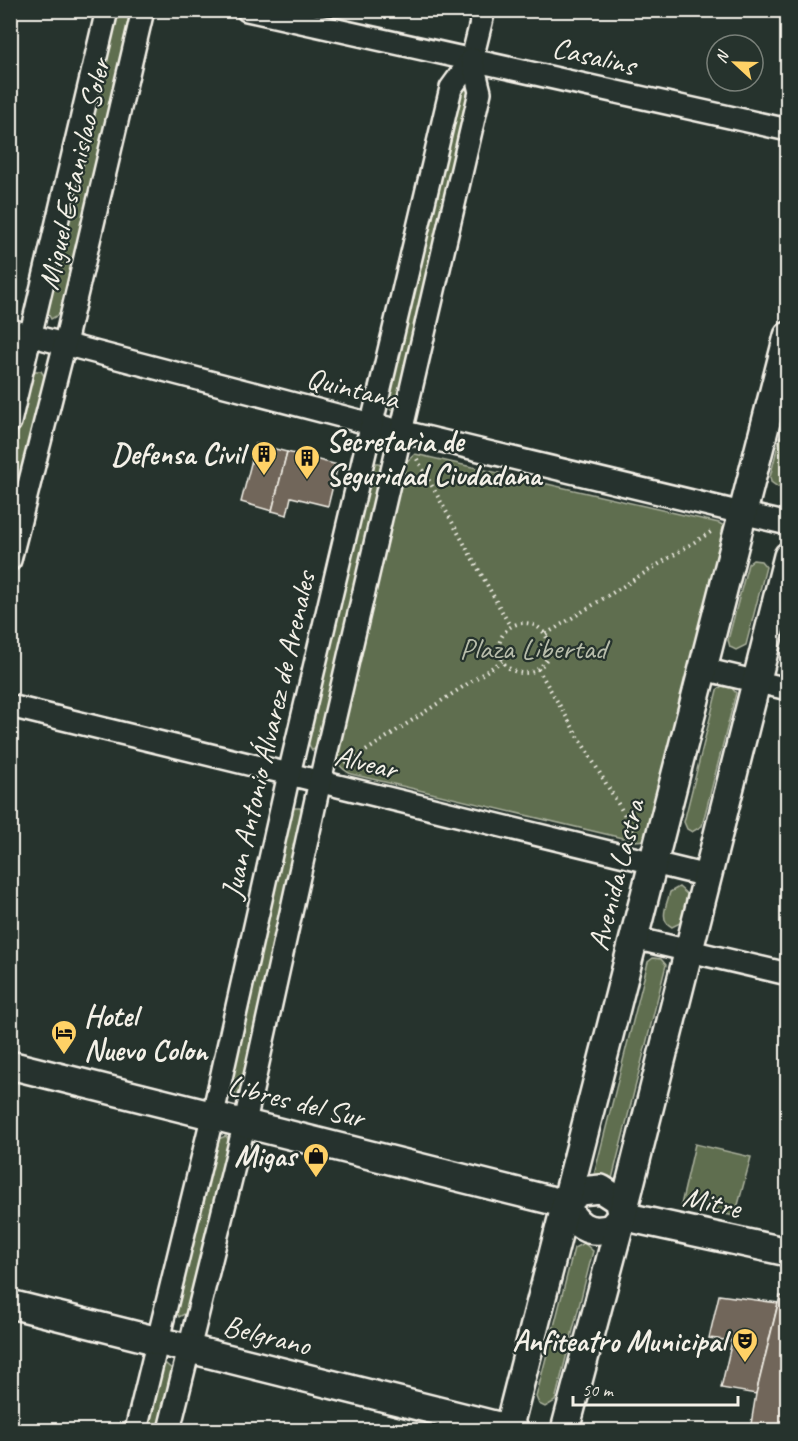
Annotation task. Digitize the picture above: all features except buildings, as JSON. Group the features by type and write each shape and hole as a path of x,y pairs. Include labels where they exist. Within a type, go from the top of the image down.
{"main road":[{"name":"Avenida Lastra","path":"510,1430 742,513 778,409 788,336"},
{"path":"565,1431 622,1216 788,556"},
{"name":"Libres del Sur","path":"10,1065 566,1204"},
{"path":"566,1204 579,1191 601,1189 618,1200 622,1216"},
{"name":"Mitre","path":"622,1216 788,1252"},
{"name":"Belgrano","path":"10,1304 510,1430"}],"street":[{"name":"Miguel Estanislao Soler","path":"10,422 107,10"},
{"name":"Miguel Estanislao Soler","path":"10,560 65,343 143,10"},
{"name":"Casalins","path":"247,10 788,130"},
{"name":"Juan Antonio Álvarez de Arenales","path":"136,1431 213,1114 289,774 451,88 472,59 484,10"},
{"name":"Juan Antonio Álvarez de Arenales","path":"169,1431 245,1122 320,781 480,92 472,59"},
{"name":"Quintana","path":"10,330 371,424 788,524"},
{"path":"703,669 788,689"},
{"name":"Alvear","path":"10,706 707,876"},
{"path":"634,938 788,974"}],"path":[{"path":"401,431 510,626"},
{"path":"546,634 742,513"},
{"path":"518,623 534,624 546,634 549,642 548,657 538,669 522,674 507,667 502,661 499,654 500,638 510,626 518,623"},
{"path":"320,781 502,661"},
{"path":"538,669 653,863"}],"green space":[{"path":"118,11 131,12 60,314 51,319 46,310"},
{"path":"464,87 471,94 398,408 391,410 386,401 458,91"},
{"path":"35,371 41,371 45,377 11,520 11,462 32,374"},
{"path":"787,433 787,482 778,487 771,482 770,477 780,437"},
{"name":"Plaza Libertad","path":"415,454 719,523 726,527 646,840 635,841 351,774 340,766 336,752 403,465"},
{"path":"373,463 379,463 383,469 319,748 312,750 307,741"},
{"path":"753,560 761,561 766,567 746,645 736,650 730,647 728,640 748,564"},
{"path":"722,686 731,687 736,693 702,826 692,832 687,829 684,822 717,690"},
{"path":"294,808 300,808 304,814 242,1093 235,1094 230,1086 291,811"},
{"path":"679,887 688,895 682,922 672,927 664,916 670,892"},
{"path":"653,958 661,959 666,965 612,1179 609,1182 595,1180 594,1175 648,962"},
{"path":"226,1136 231,1143 188,1312 179,1317 175,1308 218,1139"},
{"path":"695,1144 751,1157 735,1216 681,1205"},
{"path":"584,1243 593,1251 555,1401 545,1407 539,1404 536,1397 574,1248"},
{"path":"166,1364 174,1371 159,1430 145,1430 161,1367"}],"place":[{"name":"Defensa Civil","path":"264,477"},
{"name":"Secretarìa de Seguridad Ciudadana","path":"307,481"},
{"name":"Hotel Nuevo Colon","path":"64,1056"},
{"name":"Migas","path":"316,1179"},
{"name":"Anfiteatro Municipal","path":"745,1364"}]}
